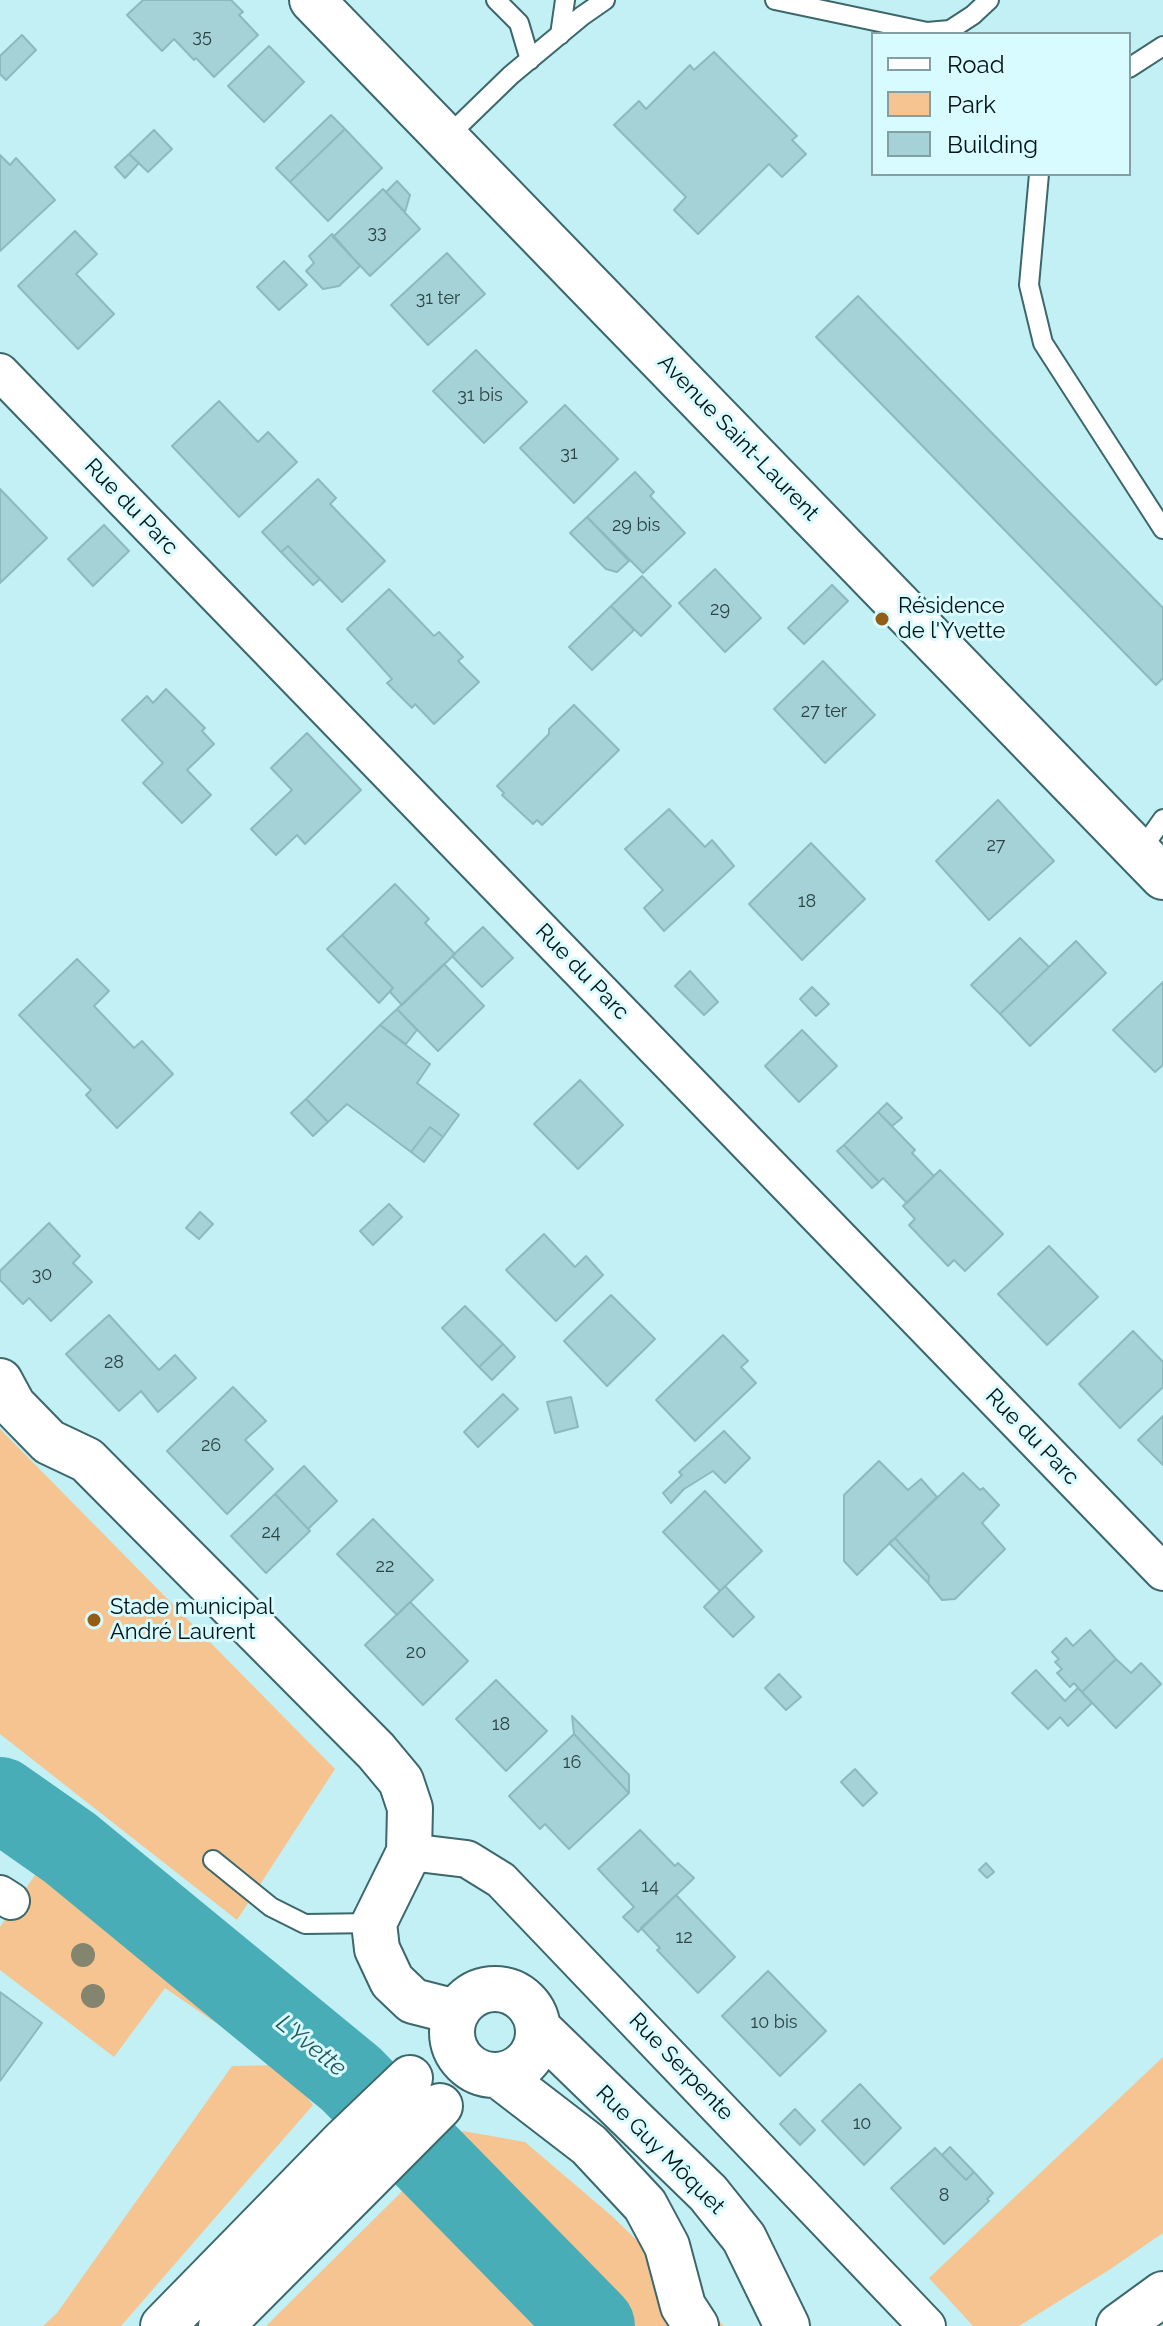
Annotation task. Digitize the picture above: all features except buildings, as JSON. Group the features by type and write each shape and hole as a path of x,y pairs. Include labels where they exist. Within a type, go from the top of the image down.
{"main road":[{"name":"Avenue Saint-Laurent","path":"312,0 1155,850"},
{"path":"0,1381 13,1405 49,1442 87,1460 376,1751 401,1781 410,1808 409,1852 374,1923 377,1949 392,1981 413,2001 454,2023"},
{"path":"163,2326 358,2157 425,2092 464,2001 476,1992 489,1988 504,1989 528,2003 539,2029 532,2055 523,2065 511,2072 488,2073 425,2092"},
{"path":"454,2023 459,2056 589,2145 645,2205 667,2246 683,2306 696,2326"},
{"name":"Rue Guy Môquet","path":"539,2029 708,2193 744,2238 787,2326"},
{"path":"221,2326 358,2157"},
{"path":"1119,2326 1163,2294"}],"street":[{"name":"Rue du Parc","path":"0,372 1163,1572"},
{"name":"Rue Serpente","path":"409,1852 467,1859 501,1880 927,2326"}],"lane":[{"path":"496,0 519,23 530,60"},
{"path":"560,35 565,0"},
{"path":"446,138 530,60 605,0"},
{"path":"775,0 927,32 950,30 989,0"},
{"path":"1131,67 1163,46"},
{"path":"1039,176 1029,285 1043,343 1163,529"},
{"path":"213,1860 271,1907 305,1924 374,1923"}],"green space":[{"name":"Stade municipal André Laurent","path":"0,1429 335,1769 237,1920 0,1734"},
{"path":"39,1869 229,2008 216,2023 165,1988 114,2057 0,1970 0,1927"},
{"path":"1163,2057 1163,2233 1019,2326 973,2326 929,2278"},
{"path":"283,2065 313,2105 121,2326 43,2326 57,2313 232,2066"},
{"path":"463,2131 525,2142 613,2217 724,2326 266,2326"}],"waterway":[{"name":"L'Yvette","path":"0,1799 70,1848 351,2079 593,2326"}],"place":[{"name":"Résidence de l'Yvette","path":"882,619"},
{"name":"Stade municipal André Laurent","path":"94,1620"}]}
